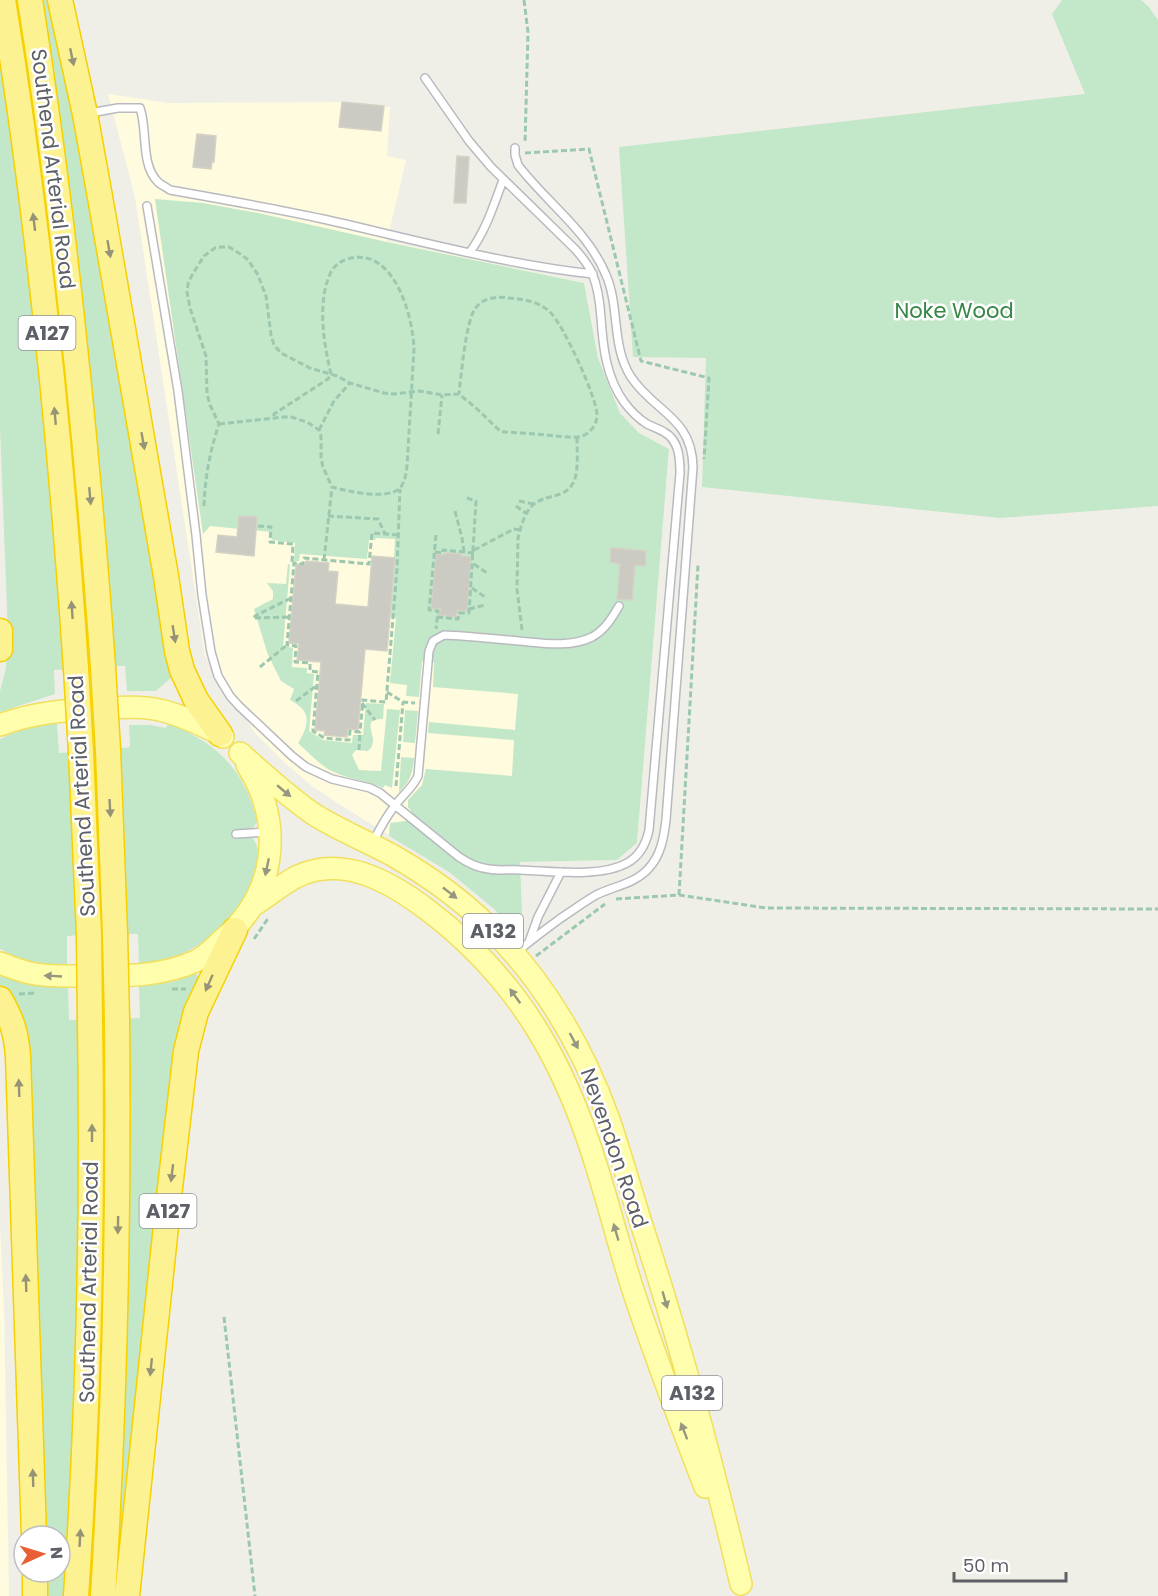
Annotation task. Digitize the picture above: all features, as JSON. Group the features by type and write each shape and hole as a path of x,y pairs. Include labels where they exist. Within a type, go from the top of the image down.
{"highway":[{"name":"Southend Arterial Road","path":"3,0 46,327 64,509 81,752 88,935 92,1155 90,1312 76,1596"},
{"name":"Southend Arterial Road","path":"30,0 54,166 73,328 89,490 108,750 115,934 118,1146 116,1306 103,1596"},
{"path":"60,0 85,114 159,531 177,651 182,670 196,700 220,734"},
{"path":"0,631 0,649"},
{"name":"A127","path":"127,1596 186,1051 195,1012 243,936"},
{"path":"0,999 14,1027 18,1056 34,1524"}],"main road":[{"name":"A132","path":"0,725 41,713 138,707 164,711 188,719 220,734 240,753 263,796 270,832 267,873 243,936 199,959 179,968 153,974 100,976 47,976 14,969 0,963"},
{"name":"Nevendon Road","path":"240,753 303,806 334,826 408,864 442,887 489,927 525,951 543,990 565,1024 589,1070 608,1118 657,1272 696,1408 743,1590"},
{"name":"Nevendon Road","path":"254,905 294,878 319,870 339,868 352,870 394,887 455,931 509,988 535,1025 554,1059 584,1126 643,1319 743,1590"}],"lane":[{"path":"147,206 178,391 211,652 224,688 239,706 306,767 332,779 380,792 469,864 488,869 561,872 596,872 619,867 640,853 647,839 651,819 680,473 679,452 671,437 638,417 624,401 614,382 606,360 599,301 593,274 587,262 503,180 469,141 425,78"},
{"path":"85,114 118,108 140,108 144,118 150,169 159,183 170,190 322,219 470,252 566,271 593,274"},
{"path":"516,147 515,155 518,165 575,228 601,263 611,293 617,335 625,366 641,390 678,423 685,433 693,455 666,820 660,849 649,868 634,880 584,902 525,951"},
{"path":"470,252 486,226 503,180"},
{"path":"372,844 384,820 418,776 429,651 430,644 435,638 444,635 550,644 580,641 603,630 619,606"},
{"path":"236,834 270,832"},
{"path":"525,951 538,917 561,872"}],"path":[{"path":"204,508 208,464 219,424 207,394 204,345 187,300 188,284 199,263 215,248 236,250 248,260 258,275 266,296 274,345 281,353 310,368 350,383 394,394 420,391 442,395 459,394 500,431 578,437 589,432 597,416 571,345 552,314 534,302 503,297 483,301 475,309 470,322 459,394"},
{"path":"331,375 324,339 327,283 330,273 341,261 364,257 381,265 389,274 405,302 414,334 414,349 406,476 400,488 397,569 386,702 363,700 362,703"},
{"path":"274,418 274,414 331,375"},
{"path":"319,430 334,401 350,383"},
{"path":"438,434 442,395"},
{"path":"219,424 291,417 307,422 319,430 321,458 332,487 324,560"},
{"path":"523,641 517,589 520,530 526,513 533,504 561,495 573,483 578,437"},
{"path":"332,487 381,494 400,488"},
{"path":"437,617 458,619 459,613 469,613 476,501 464,497"},
{"path":"519,501 533,504"},
{"path":"516,506 526,513"},
{"path":"455,511 464,552"},
{"path":"328,516 378,519 385,534"},
{"path":"258,526 271,527 270,542 293,544 287,645"},
{"path":"435,552 474,551 514,530 520,530"},
{"path":"286,562 303,564 304,558 369,564 372,533 398,535"},
{"path":"435,638 438,611 429,610 436,535"},
{"path":"473,563 487,573"},
{"path":"471,588 485,597"},
{"path":"289,617 255,618 255,616 291,598"},
{"path":"469,609 485,605"},
{"path":"260,667 287,645 296,646 295,662 310,663 310,671 318,672 313,731 324,738 349,740 350,732 360,732"},
{"path":"296,701 316,686"},
{"path":"387,692 403,702 425,704"},
{"path":"396,791 403,702"},
{"path":"358,750 362,703"},
{"path":"362,703 375,720"},
{"path":"525,951 612,899 679,896 766,908 1158,909"},
{"path":"243,936 274,911"},
{"path":"224,1317 255,1596"}],"shaded area":[{"path":"108,94 169,103 342,102 390,107 387,156 406,160 387,241 584,283 598,358 620,413 639,433 669,449 637,843 617,860 520,862 523,934 520,936 494,909 449,872 342,806 312,786 285,763 255,733 205,656 135,197"},
{"path":"0,1227 4,1308 9,1596 0,1596"}],"green space":[{"path":"37,0 52,0 72,89 156,574 162,640 172,677 156,691 127,691 125,666 111,666"},
{"name":"Noke Wood","path":"1062,0 1141,0 1158,20 1158,506 1000,518 702,487 706,358 633,357 619,147 1085,94 1052,14"},
{"path":"0,50 29,250 68,669 54,670 55,694 0,712 0,691 6,668 8,635 0,428"},
{"path":"155,199 203,203 258,213 584,283 598,358 620,413 639,433 669,449 637,843 617,860 520,862 523,934 520,936 494,909 449,872 389,836 390,823 406,821 412,812 408,807 408,800 422,785 426,769 512,776 514,740 428,733 429,722 515,730 518,694 433,687 434,662 422,661 419,697 406,696 407,685 390,683 396,618 390,617 395,539 369,540 367,559 300,554 299,561 294,561 295,543 272,540 272,532 210,526 203,534"},
{"path":"288,564 290,565 283,646 293,648 292,667 307,668 307,673 314,674 309,731 323,740 352,743 353,735 363,735 366,703 384,704 383,719 377,719 371,723 373,742 371,747 368,751 356,750 352,755 359,770 381,771 387,709 400,710 392,788 385,785 383,788 334,772 298,743 305,729 306,714 290,700 294,689 281,681 273,665 254,609 273,599 273,591 267,583 286,584"},
{"path":"405,710 418,711 415,743 403,742"},
{"path":"57,724 59,753 73,752 80,935 67,936 67,965 32,962 0,949 0,739 28,728"},
{"path":"168,724 201,739 226,760 237,773 252,804 257,822 252,829 235,830 235,838 252,837 258,849 254,872 247,891 238,908 226,923 195,947 177,956 139,963 138,934 123,934 116,749 130,747 129,725 166,728"},
{"path":"401,757 414,758 410,777 399,792"},
{"path":"195,974 199,976 188,1009 118,1580 115,1580 114,1557 117,1556 120,1499 125,1019 140,1018 139,986 173,982"},
{"path":"0,976 34,985 68,988 69,1020 82,1020 84,1120 70,1524 41,1524 9,997 0,986"},
{"path":"43,1584 68,1584 68,1596 43,1596"}],"building":[{"path":"342,102 384,106 381,131 339,127"},
{"path":"197,134 216,136 214,162 212,162 211,169 193,167"},
{"path":"457,156 469,157 466,203 454,203"},
{"path":"239,516 257,517 254,556 216,552 218,535 237,537"},
{"path":"611,548 646,551 645,566 635,565 632,600 617,599 620,564 610,562"},
{"path":"445,553 471,557 467,611 457,610 456,617 440,615 441,609 431,608 436,554 445,555"},
{"path":"372,556 395,558 387,651 365,649 358,730 348,729 347,737 324,735 325,731 315,730 321,662 297,660 299,644 289,643 296,564 305,565 306,561 329,563 328,571 338,572 335,604 368,607"}]}
